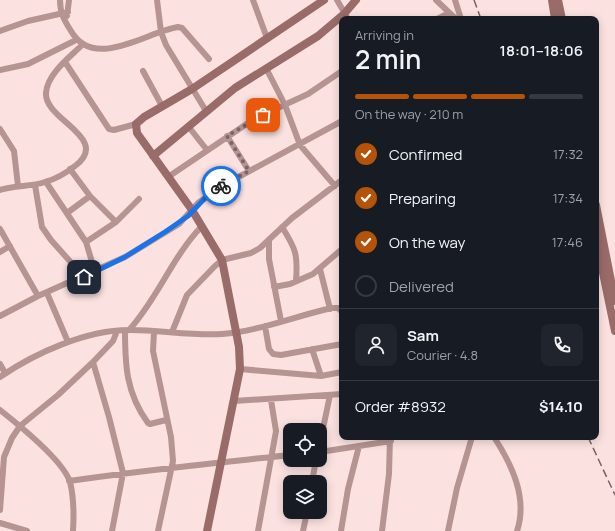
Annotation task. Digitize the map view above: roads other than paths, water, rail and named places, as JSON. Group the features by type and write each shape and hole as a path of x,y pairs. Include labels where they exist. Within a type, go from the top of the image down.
{"street":[{"path":"60,0 60,12 76,40 82,45 104,50 177,27 182,28 209,59"},
{"path":"66,21 69,0"},
{"path":"157,0 161,32 166,46 206,112"},
{"path":"253,0 267,38"},
{"path":"65,62 109,129 114,130 136,124 144,117 192,89 324,0"},
{"path":"337,0 346,16 356,0"},
{"path":"436,0 452,16"},
{"path":"455,0 460,16"},
{"path":"555,4 555,16"},
{"path":"555,4 561,16"},
{"path":"0,31 60,12 68,12"},
{"path":"443,16 449,13"},
{"path":"154,156 235,88 299,49 339,21"},
{"path":"0,70 28,64 76,40"},
{"path":"0,190 46,182 70,169 81,161 85,152 85,146 80,134 53,111 47,100 46,94 52,76 82,45"},
{"path":"266,68 285,105 300,145 335,186"},
{"path":"143,71 162,106"},
{"path":"168,177 254,119 308,94 339,73"},
{"path":"0,316 38,296 84,277 125,257 178,224 207,196 220,187 339,123"},
{"path":"136,124 137,132 192,210 222,260 240,347 240,369 207,531"},
{"path":"188,126 207,150"},
{"path":"0,129 14,151 18,186"},
{"path":"227,136 249,171"},
{"path":"70,169 90,196 116,222"},
{"path":"46,182 86,242 95,272"},
{"path":"172,332 187,296 222,260 251,253 269,241 282,227 339,183"},
{"path":"35,185 42,227 54,244 84,277"},
{"path":"67,213 90,196"},
{"path":"86,242 116,222 139,199"},
{"path":"166,420 150,424 148,423 136,403 127,377 127,330 145,312 175,259 202,226"},
{"path":"599,226 615,331"},
{"path":"282,227 295,249 297,262 296,281"},
{"path":"0,229 38,296"},
{"path":"269,241 269,259 281,321"},
{"path":"0,252 10,246"},
{"path":"599,248 615,301"},
{"path":"274,287 296,281 320,269 339,252"},
{"path":"320,269 330,309"},
{"path":"47,293 68,342"},
{"path":"0,364 2,375 68,342 117,331 127,330 208,334 237,332 330,309 339,310"},
{"path":"265,326 269,349 273,354 281,355 312,348 339,344"},
{"path":"0,510 4,457 12,438 20,426 58,395 93,362 113,341 117,331"},
{"path":"154,331 153,351 166,420 171,437 172,469 168,480 158,531"},
{"path":"312,348 321,376"},
{"path":"93,362 111,424 122,473 112,531"},
{"path":"240,369 321,376 339,373"},
{"path":"234,401 271,400 339,394"},
{"path":"324,423 330,395"},
{"path":"258,531 276,427 271,400"},
{"path":"0,410 20,426 51,456 69,481 74,512 73,531"},
{"path":"327,451 386,440"},
{"path":"382,531 389,474 390,440"},
{"path":"448,531 457,488 471,440"},
{"path":"496,440 508,460 518,488 522,513 517,531"},
{"path":"341,531 348,489 359,446"},
{"path":"69,481 122,473 172,469 199,464 222,463 283,456"},
{"path":"304,531 306,519"},
{"path":"0,523 27,531"}],"railway":[{"path":"474,0 480,16"},
{"path":"589,440 615,495"}]}
